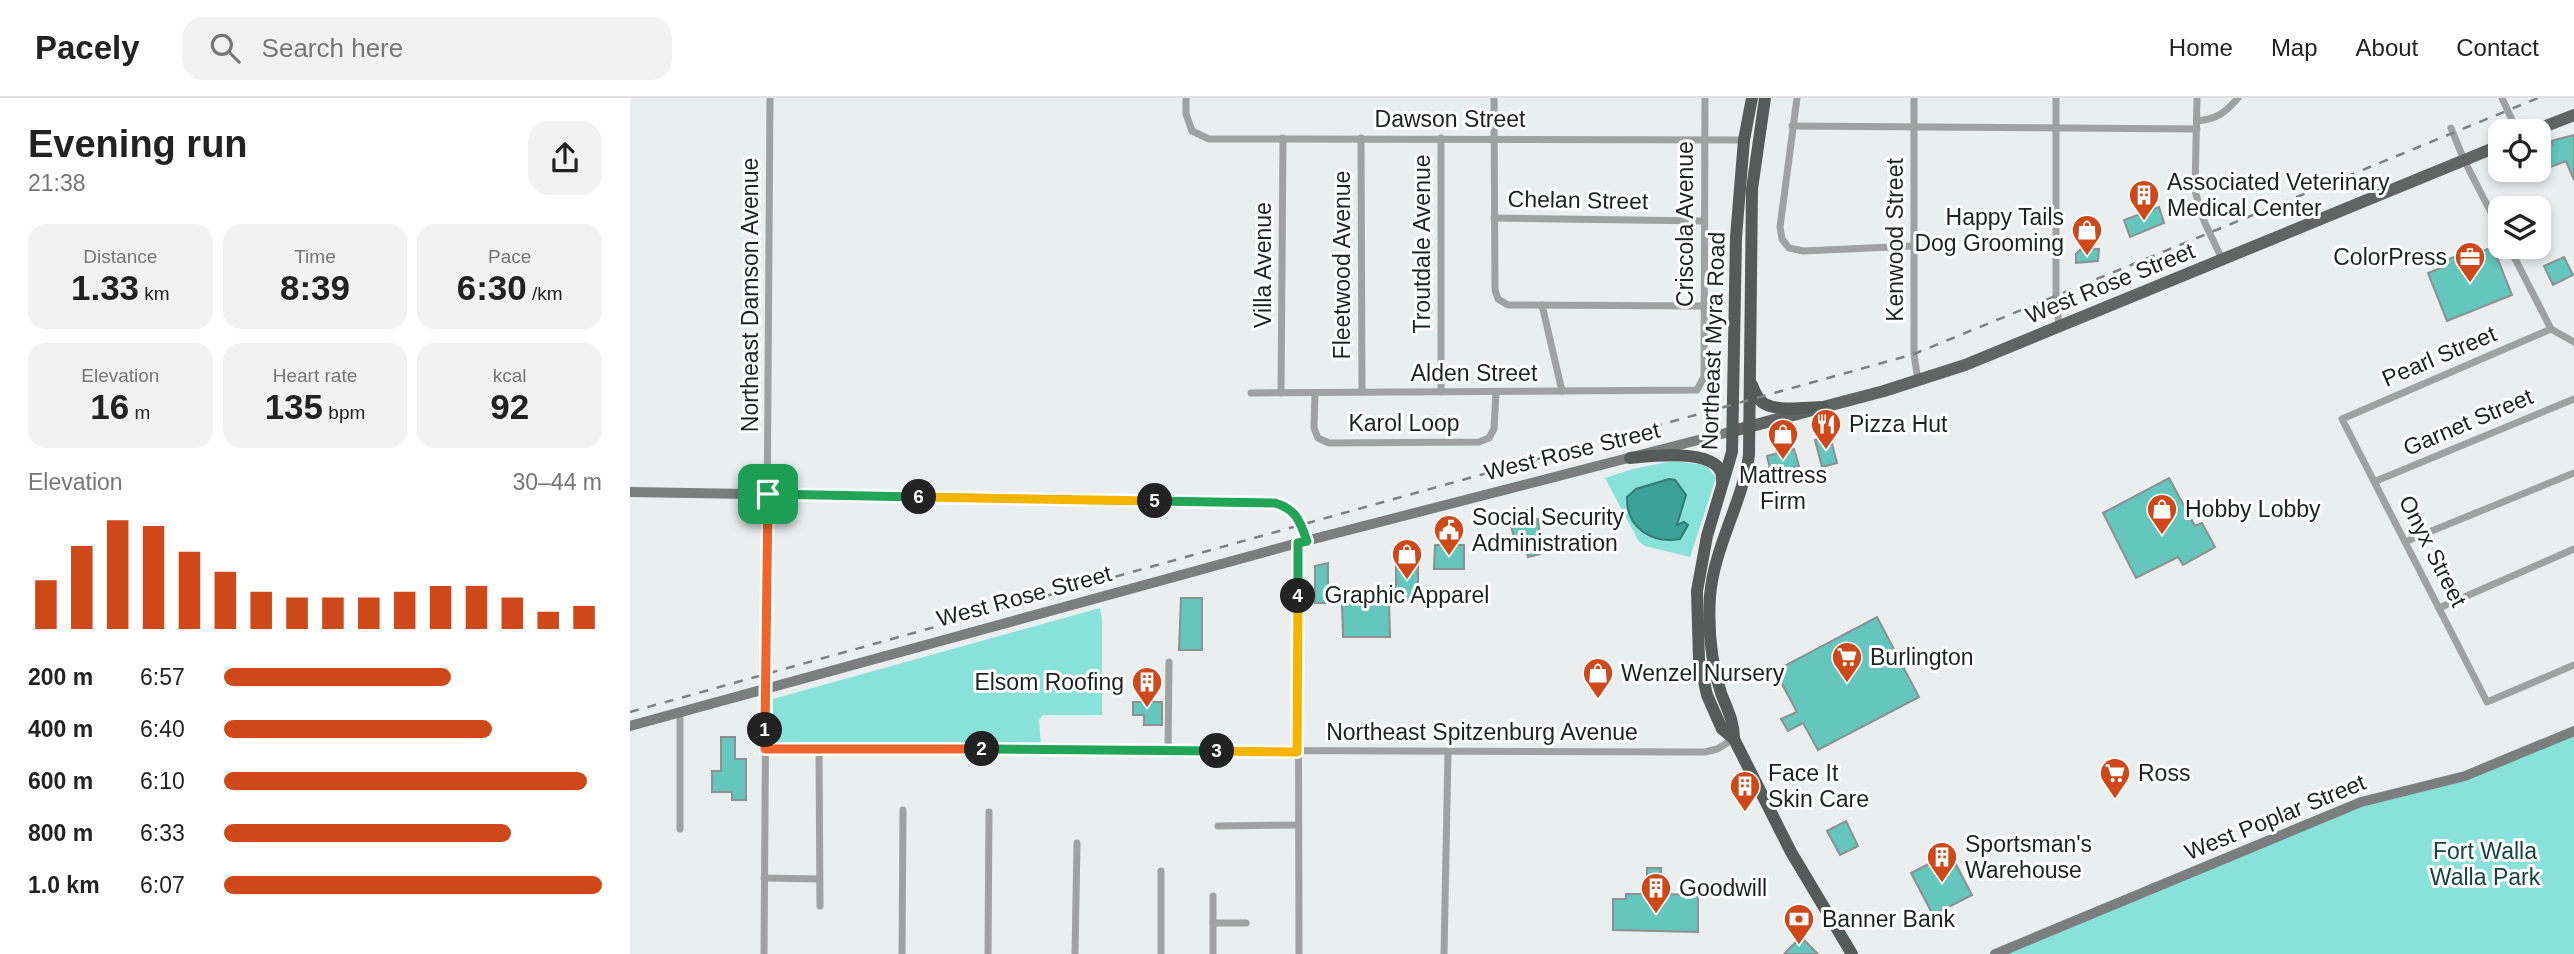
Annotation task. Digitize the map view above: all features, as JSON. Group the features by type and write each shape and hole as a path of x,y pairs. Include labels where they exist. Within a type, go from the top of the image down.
{"highway":[{"name":"Northeast Myra Road","path":"1752,98 1744,140 1733,292 1733,431 1729,470 1701,562 1696,625 1699,660 1707,695 1722,729 1734,739 1791,852 1852,954"},
{"name":"Northeast Myra Road","path":"1734,739 1734,723 1721,692 1713,659 1709,626 1710,595 1715,567 1746,474 1751,427 1752,189 1765,98"},
{"path":"1751,384 1758,398 1765,404 1780,408 1824,407"},
{"path":"1630,458 1673,454 1713,462 1723,476 1720,498"},
{"path":"1839,930 1842,954"}],"main road":[{"path":"2551,124 2574,115"},
{"name":"West Rose Street","path":"630,726 1303,542 1751,427 1918,381 1974,362 2488,150"},
{"path":"630,492 1275,503 1296,513 1303,542"},
{"name":"West Poplar Street","path":"1995,954 2361,802 2465,776 2574,731"}],"street":[{"name":"Northeast Damson Avenue","path":"764,954 770,98"},
{"name":"Dawson Street","path":"1186,98 1186,114 1192,131 1209,139 1744,140"},
{"path":"1494,98 1495,290 1498,299 1508,305 1704,306"},
{"name":"Criscola Avenue","path":"1697,390 1704,377 1705,98"},
{"path":"1797,98 1780,227 1782,239 1789,248 1802,250 1914,246"},
{"name":"Kenwood Street","path":"1914,98 1914,367 1918,381"},
{"path":"2056,98 2056,295 2059,327"},
{"path":"2197,98 2195,191 2204,221 2222,259"},
{"path":"1792,126 2197,125 2225,113 2238,98"},
{"path":"2502,98 2512,119"},
{"path":"2451,128 2488,207"},
{"name":"Villa Avenue","path":"1282,393 1283,138"},
{"name":"Fleetwood Avenue","path":"1360,138 1362,393"},
{"name":"Troutdale Avenue","path":"1441,138 1441,392"},
{"name":"Chelan Street","path":"1494,218 1704,220"},
{"path":"2515,259 2551,329 2574,342"},
{"path":"1542,305 1562,391"},
{"name":"Pearl Street","path":"2342,419 2551,329"},
{"name":"Alden Street","path":"1251,393 1697,390"},
{"name":"Karol Loop","path":"1315,393 1314,428 1318,438 1329,443 1343,443 1479,442 1489,438 1494,429 1496,392"},
{"name":"Garnet Street","path":"2376,481 2574,399"},
{"name":"Onyx Street","path":"2342,419 2407,541 2487,702 2574,665"},
{"path":"2407,541 2574,473"},
{"path":"1299,954 1297,752 1303,542"},
{"path":"2439,608 2574,549"},
{"path":"1168,750 1170,662"},
{"path":"680,712 680,829"},
{"name":"Northeast Spitzenburg Avenue","path":"765,749 1705,752 1717,749 1734,739"},
{"path":"819,749 820,906"},
{"path":"1444,954 1447,751"},
{"path":"902,954 903,810"},
{"path":"988,954 989,812"},
{"path":"1218,826 1297,825"},
{"path":"1075,954 1077,844"},
{"path":"1161,871 1161,954"},
{"path":"764,878 819,879"},
{"path":"1213,895 1213,954"},
{"path":"1213,923 1246,923"}],"green space":[{"path":"1673,461 1706,465 1716,478 1690,557 1645,546 1639,542 1605,478"},
{"path":"1100,608 1102,715 1043,715 1039,720 1041,745 777,744 773,738 773,699"},
{"name":"Fort Walla Walla Park","path":"2574,731 2574,954 1995,954 2361,802 2465,776"}],"shaded area":[{"path":"1669,479 1675,480 1686,495 1677,525 1684,522 1688,525 1680,539 1670,540 1651,536 1636,525 1628,508 1627,497 1636,489"}],"building":[{"path":"2574,135 2574,180 2566,161 2551,167 2551,141"},
{"name":"Associated Veterinary Medical Center","path":"2159,207 2164,223 2130,237 2124,220"},
{"name":"Happy Tails Dog Grooming","path":"2081,249 2099,249 2098,261 2076,263 2076,254"},
{"name":"ColorPress","path":"2488,249 2488,259 2498,259 2512,295 2447,321 2428,273 2448,265 2446,260 2462,254 2464,258"},
{"path":"2564,257 2573,275 2553,285 2544,266"},
{"name":"Pizza Hut","path":"1830,436 1837,463 1822,467 1815,440"},
{"name":"Mattress Firm","path":"1794,449 1799,466 1771,474 1767,456"},
{"name":"Hobby Lobby","path":"2169,478 2195,526 2202,523 2215,547 2183,565 2178,557 2136,578 2103,513"},
{"path":"1527,510 1530,521 1538,519 1541,546 1538,546 1540,554 1528,557 1526,550 1518,552 1508,515"},
{"name":"Social Security Administration","path":"1453,541 1453,545 1464,545 1464,569 1434,569 1435,545 1445,545 1446,542"},
{"path":"1396,561 1418,561 1418,600 1389,600 1390,637 1343,637 1342,603 1315,603 1315,566 1328,563 1328,595 1342,595 1342,591 1396,590"},
{"path":"1181,598 1202,598 1202,650 1179,650"},
{"name":"Burlington","path":"1877,617 1919,697 1818,750 1803,723 1788,731 1781,719 1797,712 1775,671"},
{"name":"Elsom Roofing","path":"1133,702 1162,702 1162,725 1144,725 1144,715 1133,715"},
{"path":"721,737 735,737 735,759 746,759 746,800 732,800 732,792 712,792 712,771 721,771"},
{"path":"1846,821 1858,846 1840,855 1827,831"},
{"name":"Sportsman's Warehouse","path":"1950,853 1972,895 1933,915 1911,873"},
{"name":"Goodwill","path":"1647,868 1661,868 1660,894 1698,895 1698,932 1613,930 1613,899 1626,899 1626,894 1647,894"},
{"name":"Banner Bank","path":"1801,937 1818,954 1784,954"}],"railway":[{"path":"630,712 1914,354 2538,98"}],"place":[{"name":"Associated Veterinary Medical Center","path":"2144,222"},
{"name":"Happy Tails Dog Grooming","path":"2087,257"},
{"name":"ColorPress","path":"2470,284"},
{"name":"Pizza Hut","path":"1826,451"},
{"name":"Mattress Firm","path":"1783,461"},
{"name":"Hobby Lobby","path":"2162,536"},
{"name":"Social Security Administration","path":"1449,557"},
{"name":"Graphic Apparel","path":"1407,581"},
{"name":"Burlington","path":"1847,684"},
{"name":"Wenzel Nursery","path":"1598,700"},
{"name":"Elsom Roofing","path":"1147,709"},
{"name":"Ross","path":"2115,800"},
{"name":"Face It Skin Care","path":"1745,813"},
{"name":"Sportsman's Warehouse","path":"1942,884"},
{"name":"Goodwill","path":"1656,915"},
{"name":"Banner Bank","path":"1799,946"}],"route":[{"path":"768,494 1275,503 1288,507 1296,513 1307,541 1298,543 1297,752 765,749 768,494"}]}
